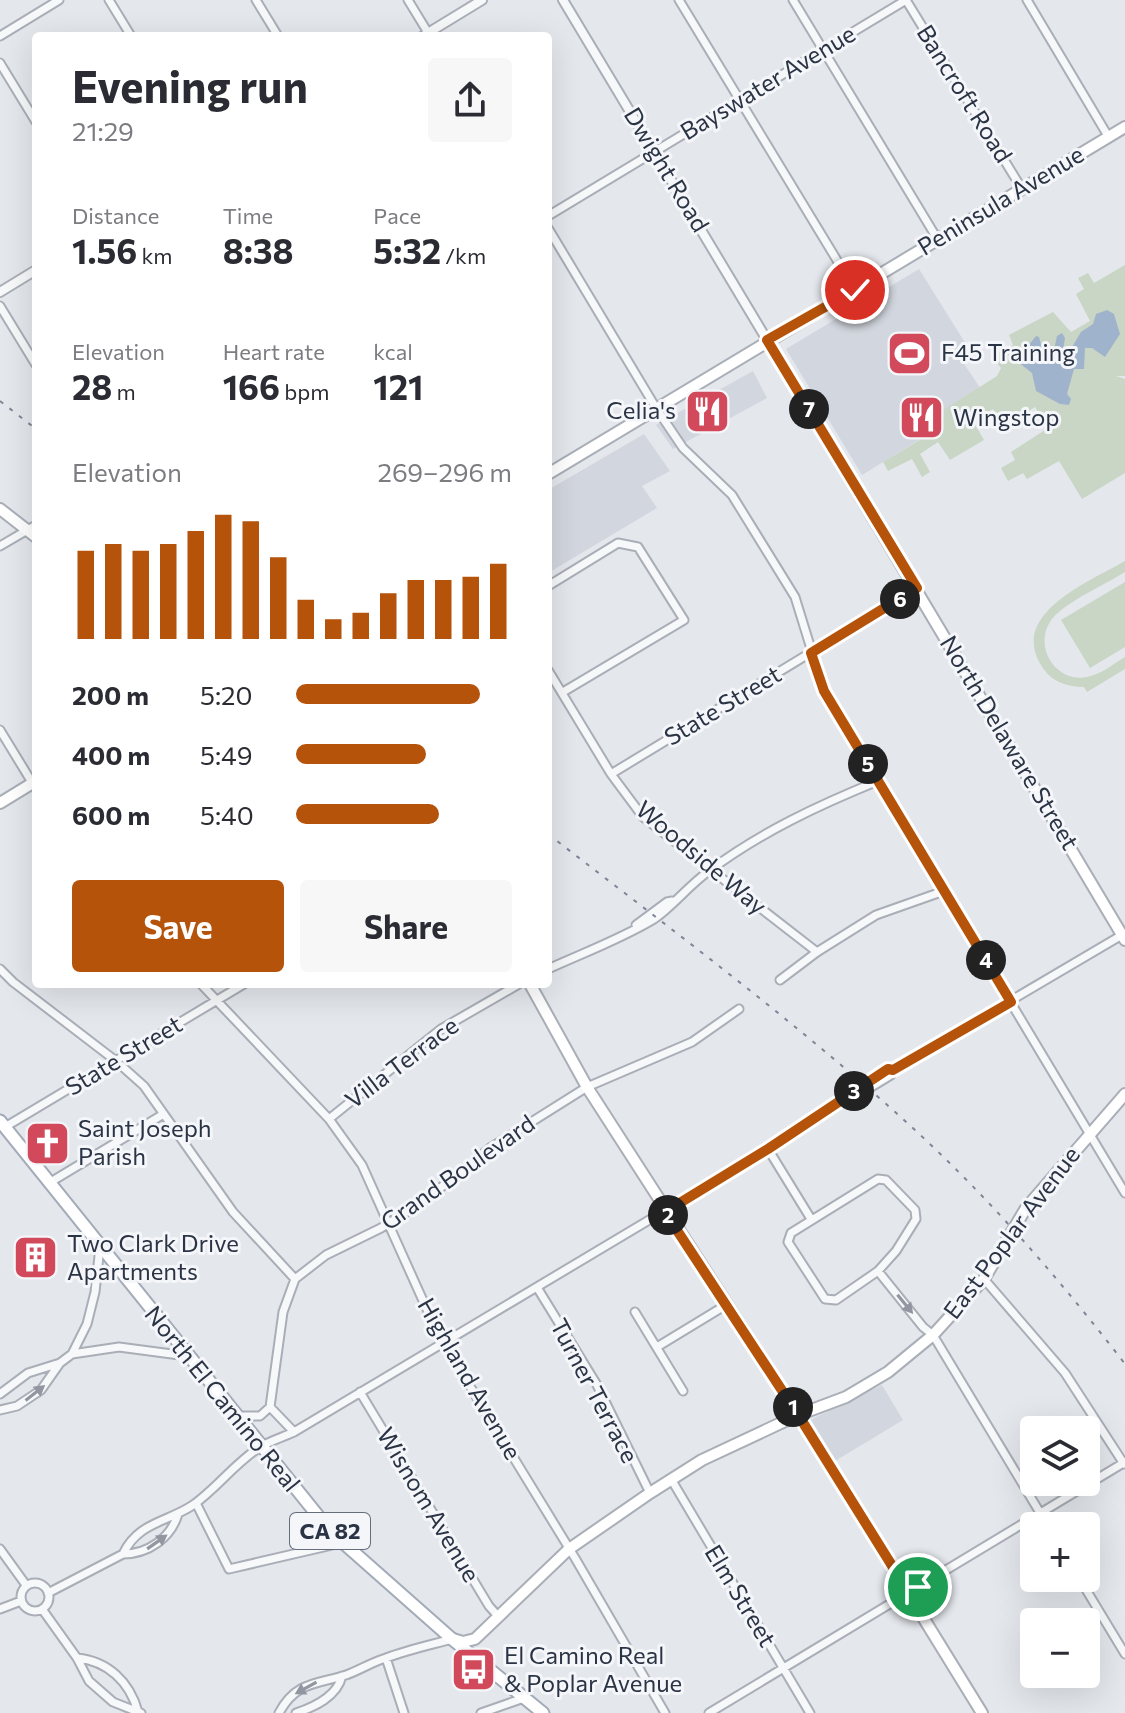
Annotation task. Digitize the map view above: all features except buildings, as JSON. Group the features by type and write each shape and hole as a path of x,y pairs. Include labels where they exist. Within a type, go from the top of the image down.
{"main road":[{"name":"Peninsula Avenue","path":"552,472 1125,127"},
{"name":"North Delaware Street","path":"767,340 1123,937"},
{"path":"0,509 32,530"},
{"path":"0,803 32,786"},
{"path":"532,988 587,1087 798,1415 982,1713"},
{"name":"East Poplar Avenue","path":"452,1639 463,1642 475,1639 569,1549 671,1479 702,1460 798,1415 846,1397 875,1380 933,1335 984,1279 1026,1208 1125,1094"},
{"name":"North El Camino Real","path":"2,1124 260,1447 341,1543 543,1713"}],"street":[{"path":"0,36 59,0"},
{"path":"109,0 129,32"},
{"path":"256,0 276,32"},
{"path":"408,0 425,32"},
{"path":"432,32 482,0"},
{"name":"Dwight Road","path":"563,0 767,340"},
{"path":"679,0 855,290"},
{"path":"793,0 938,240"},
{"name":"Bayswater Avenue","path":"552,214 906,0"},
{"name":"Bancroft Road","path":"906,0 1022,189"},
{"path":"1027,0 1108,136"},
{"path":"0,63 32,115"},
{"path":"552,235 656,408 683,448 732,495 795,597 824,691 1125,1193"},
{"path":"0,292 32,272"},
{"path":"0,306 32,358"},
{"path":"0,546 32,531"},
{"path":"552,584 618,543 638,547 684,620 563,692"},
{"name":"State Street","path":"611,774 917,588"},
{"name":"Woodside Way","path":"552,676 611,774 643,817 817,952"},
{"path":"0,730 32,779"},
{"path":"552,967 633,930 634,926 672,901 710,870 757,839 821,804 878,781"},
{"path":"780,980 817,952 876,915 944,891"},
{"path":"123,1554 137,1536 151,1525 196,1503 260,1447 294,1432 538,1289 768,1149 888,1069 893,1070 1123,937"},
{"path":"0,969 144,1086 233,1212 295,1279 283,1312 270,1407 260,1416 235,1416"},
{"name":"Highland Avenue","path":"205,988 329,1119 362,1165 444,1342 665,1713"},
{"name":"State Street","path":"2,1124 116,1061 238,988"},
{"name":"Villa Terrace","path":"329,1119 441,1029 512,988"},
{"name":"Grand Boulevard","path":"295,1279 326,1255 388,1224 424,1201 490,1148 587,1087 692,1042 739,1009"},
{"path":"49,1183 162,1115"},
{"path":"768,1149 811,1219"},
{"path":"878,1179 886,1180 915,1210 916,1219 896,1251 878,1271 836,1300 825,1299 788,1242 791,1233 811,1219 878,1179"},
{"path":"0,1410 17,1406 41,1390 60,1363 72,1354 87,1324 95,1292 100,1247"},
{"path":"878,1271 933,1335 1039,1512"},
{"path":"984,1279 1065,1373 1124,1464 1042,1512"},
{"name":"Turner Terrace","path":"538,1289 597,1385 650,1493"},
{"path":"657,1347 726,1305"},
{"path":"635,1312 683,1391"},
{"path":"72,1354 119,1347 187,1356"},
{"path":"0,1394 28,1373 60,1363"},
{"name":"Wisnom Avenue","path":"360,1392 489,1606 498,1616"},
{"path":"270,1407 294,1432"},
{"name":"Elm Street","path":"671,1479 810,1713"},
{"path":"196,1503 229,1569 341,1543"},
{"path":"48,1593 123,1554 142,1552 162,1540 175,1525 178,1514"},
{"path":"709,1713 1020,1525"},
{"path":"0,1549 26,1585"},
{"path":"39,1583 48,1593 48,1602 42,1609 29,1610 21,1601 21,1592 26,1585 39,1583"},
{"path":"1087,1592 1125,1654"},
{"path":"0,1609 21,1601"},
{"path":"42,1609 77,1658 89,1681 113,1702 139,1712"},
{"path":"279,1713 284,1703 322,1679 342,1676 386,1658 452,1639"},
{"path":"77,1658 90,1659 110,1670 133,1695 139,1712"},
{"path":"386,1658 404,1713"},
{"path":"296,1713 323,1700 338,1688 342,1676"},
{"path":"481,1713 524,1698"}],"shaded area":[{"path":"919,269 969,349 958,355 981,389 936,415 940,427 862,475 786,349"},
{"path":"753,371 767,398 673,449 656,425"},
{"path":"644,434 670,471 642,486 657,508 552,571 552,488"},
{"path":"882,1385 903,1420 835,1461 810,1420"}],"green space":[{"path":"1125,265 1125,376 1116,376 1125,379 1125,473 1082,499 1059,461 1027,479 1023,473 1008,481 1001,468 1015,460 1011,452 1048,428 1035,407 1004,427 993,409 973,421 984,440 950,460 938,442 920,454 930,472 922,477 912,459 888,471 883,462 943,426 937,414 997,376 1001,368 992,357 1013,345 1009,335 1053,312 1071,332 1090,321 1076,294 1084,289 1078,278 1088,273 1094,283"},
{"path":"1125,561 1125,572 1058,613 1046,629 1045,640 1050,660 1065,674 1092,676 1125,657 1125,669 1087,692 1084,687 1054,679 1041,665 1034,646 1036,630 1045,615 1075,589"},
{"path":"1125,582 1125,647 1090,668 1061,620"}],"water":[{"path":"1107,310 1114,314 1120,334 1105,357 1092,348 1085,348 1084,369 1074,369 1067,394 1071,399 1069,405 1060,404 1036,391 1032,373 1018,362 1017,353 1036,336 1043,351 1049,353 1054,350 1057,336 1062,333 1065,338 1063,350 1069,352 1081,332 1093,324 1096,314"}],"railway":[{"path":"0,401 32,426"},
{"path":"552,837 781,1015 915,1130 1025,1242 1125,1364"}],"place":[{"name":"F45 Training","path":"910,353"},
{"name":"Celia's","path":"707,411"},
{"name":"Wingstop","path":"922,418"},
{"name":"Saint Joseph Parish","path":"47,1143"},
{"name":"Two Clark Drive Apartments","path":"36,1258"},
{"name":"El Camino Real & Poplar Avenue","path":"473,1670"}],"route":[{"path":"855,290 767,340 917,588 811,653 824,691 1011,1002 893,1070 888,1069 768,1149 665,1212 802,1421 909,1593 918,1587"}]}
